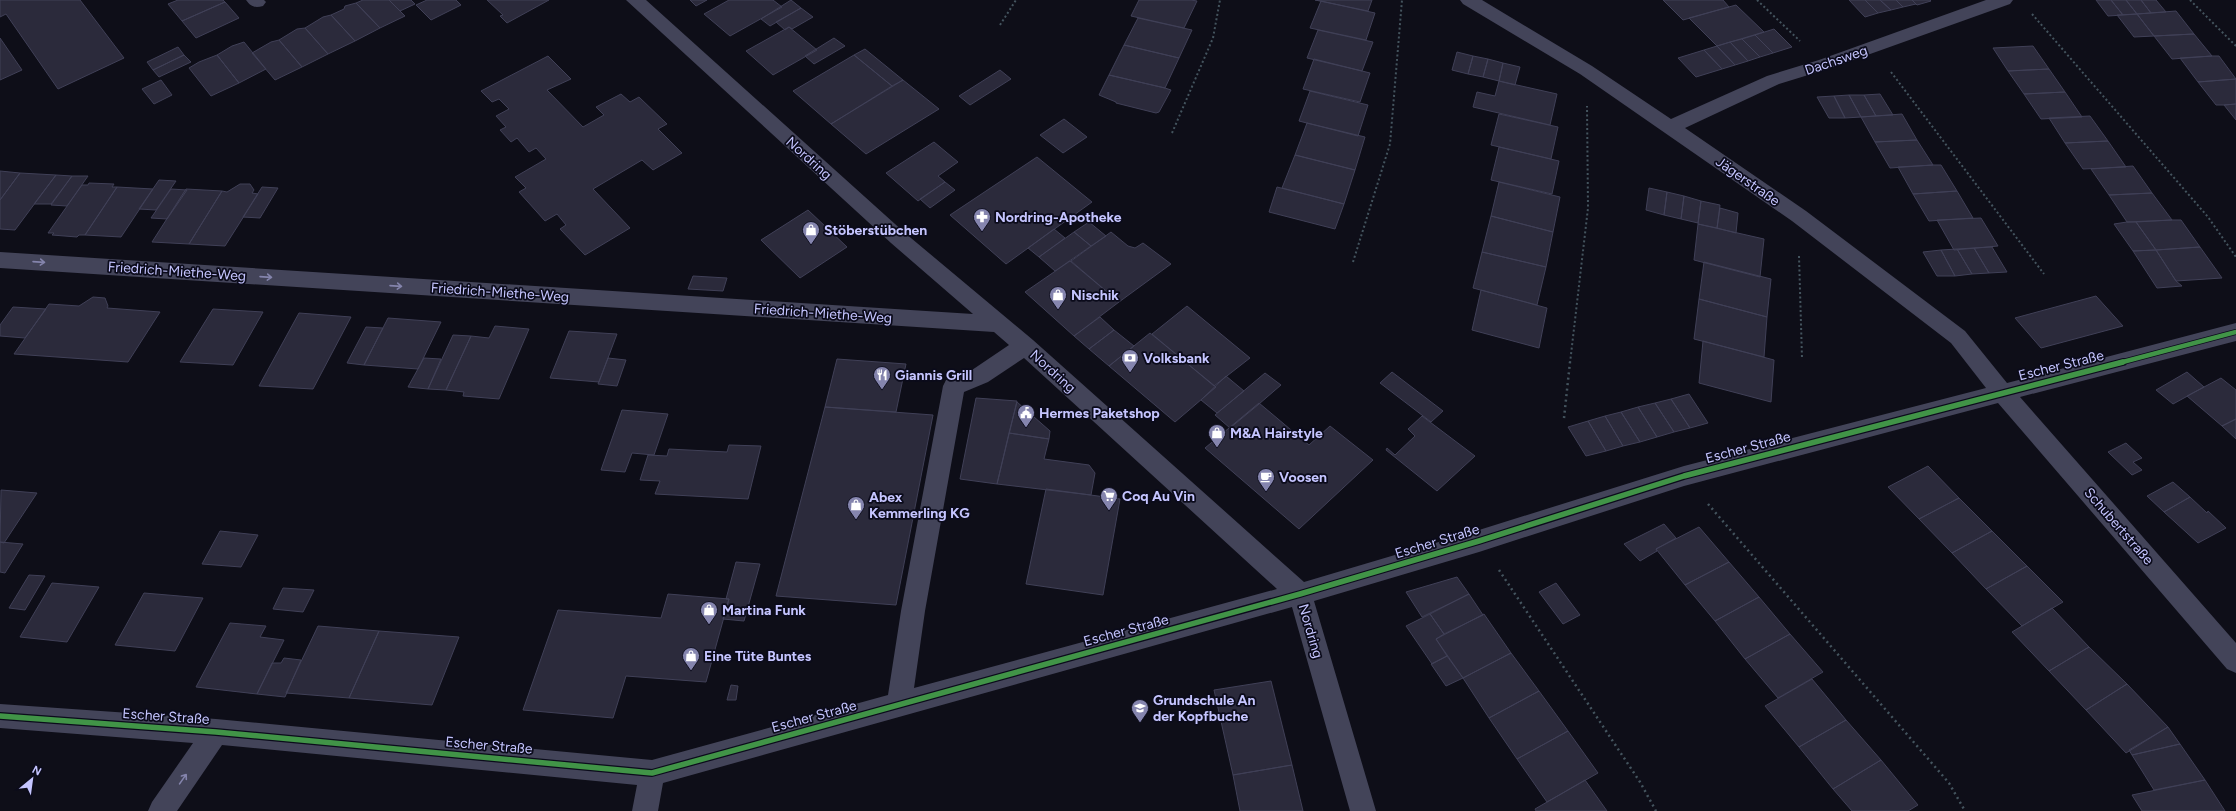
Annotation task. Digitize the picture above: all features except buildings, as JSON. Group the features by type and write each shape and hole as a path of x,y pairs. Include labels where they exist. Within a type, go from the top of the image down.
{"street":[{"name":"Nordring","path":"634,0 898,238 1025,346 1300,594 1362,811"},
{"name":"Jägerstraße","path":"1470,0 1586,70 1798,216 1958,337 2002,392"},
{"name":"Dachsweg","path":"1670,127 1773,80 1825,64 2004,0"},
{"name":"Friedrich-Miethe-Weg","path":"0,260 1000,324"},
{"name":"Escher Straße","path":"0,716 216,732 652,773 1300,594 1479,541 1684,476 2236,332"},
{"path":"899,705 913,611 954,386 980,376 1025,346"},
{"name":"Schubertstraße","path":"2002,392 2236,661"},
{"path":"161,811 216,732"},
{"path":"645,811 652,773"}],"path":[{"path":"1000,25 1016,0"},
{"path":"1172,133 1213,38 1220,0"},
{"path":"1353,262 1390,144 1402,0"},
{"path":"1757,0 1825,64"},
{"path":"2190,0 2236,46"},
{"path":"2031,12 2208,217 2236,257"},
{"path":"1873,47 2044,274"},
{"path":"1564,418 1588,208 1586,70"},
{"path":"1798,216 1802,358"},
{"path":"1684,476 1949,783 1965,811"},
{"path":"1479,541 1640,782 1656,811"}],"cycle path":[{"path":"0,716 216,732 652,773 1300,594 1479,541 1684,476 2236,332"}],"place":[{"name":"Nordring-Apotheke","path":"982,232"},
{"name":"Stöberstübchen","path":"811,245"},
{"name":"Nischik","path":"1058,310"},
{"name":"Volksbank","path":"1130,373"},
{"name":"Giannis Grill","path":"882,390"},
{"name":"Hermes Paketshop","path":"1026,428"},
{"name":"M&A Hairstyle","path":"1217,448"},
{"name":"Voosen","path":"1266,492"},
{"name":"Coq Au Vin","path":"1109,511"},
{"name":"Abex Kemmerling KG","path":"856,520"},
{"name":"Martina Funk","path":"709,625"},
{"name":"Eine Tüte Buntes","path":"691,671"},
{"name":"Grundschule An der Kopfbuche","path":"1140,723"}]}
